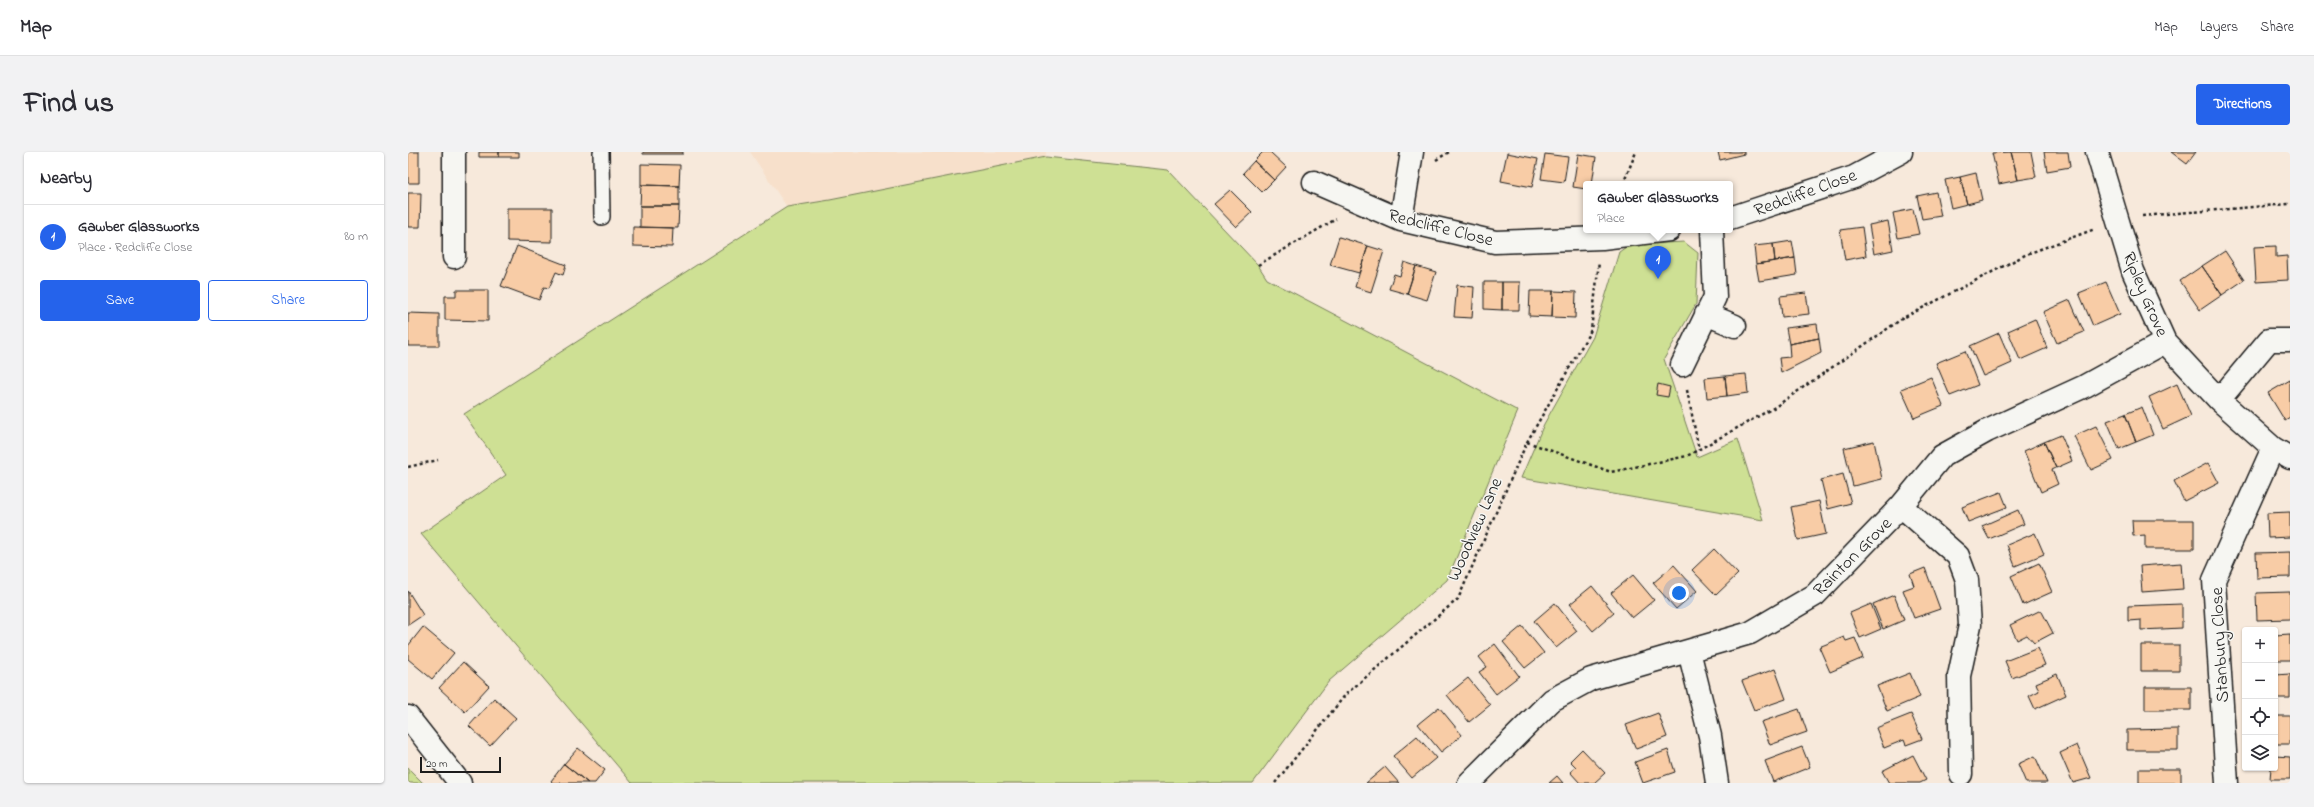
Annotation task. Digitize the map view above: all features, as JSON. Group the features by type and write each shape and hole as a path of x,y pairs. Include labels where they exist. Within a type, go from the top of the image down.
{"street":[{"path":"454,152 454,257"},
{"path":"1401,220 1412,152"},
{"name":"Redcliffe Close","path":"1733,217 1854,176 1901,152"},
{"name":"Ripley Grove","path":"2097,152 2133,271 2165,342 2219,400 2282,453"},
{"name":"Redcliffe Close","path":"1314,182 1401,220 1496,242 1602,238 1644,233"},
{"path":"1682,365 1714,297 1712,233"},
{"path":"1706,314 1735,326"},
{"path":"2219,400 2269,340 2290,340"},
{"name":"Rainton Grove","path":"1469,783 1552,700 1590,679 1750,633 1815,595 1901,506 1942,456 1987,431 2086,386 2165,342"},
{"name":"Stanbury Close","path":"2227,783 2214,580 2282,453"},
{"path":"1901,506 1958,556 1967,580 1970,625 1959,676 1961,774"},
{"path":"1689,651 1710,736 1717,783"},
{"path":"408,717 460,783"}],"lane":[{"path":"601,152 602,217"}],"path":[{"path":"1624,181 1636,152"},
{"path":"1527,442 1612,472 1687,456 1775,407 1903,318 2027,254 2117,221 2152,214 2290,204"},
{"name":"Woodview Lane","path":"1275,783 1346,694 1458,598 1527,442 1591,330 1602,238"},
{"path":"1682,365 1699,450"},
{"path":"408,466 438,460"}],"shaded area":[{"path":"750,152 1046,152 1046,157 830,200 787,207"}],"green space":[{"path":"1046,157 1168,170 1258,265 1267,279 1518,411 1447,580 1329,681 1253,783 632,783 421,534 506,475 464,414 787,207 830,200"},
{"path":"1684,242 1698,253 1696,304 1664,359 1697,457 1738,439 1763,520 1521,478 1544,424 1593,337 1619,252 1629,245"},
{"path":"408,768 423,783 408,783"}],"building":[{"path":"408,152 419,152 419,183 408,183"},
{"path":"479,152 499,152 499,157 479,157"},
{"path":"499,152 519,152 519,157 499,157"},
{"path":"643,152 683,152 683,154 643,154"},
{"path":"1263,152 1270,152 1286,167 1274,180 1254,161"},
{"path":"1718,152 1744,152 1744,154 1720,160"},
{"path":"2011,152 2031,152 2036,177 2018,180"},
{"path":"2011,152 2018,180 1999,184 1992,153"},
{"path":"2044,152 2068,152 2070,167 2047,171"},
{"path":"2171,152 2196,152 2187,164"},
{"path":"1507,153 1538,159 1532,187 1501,181"},
{"path":"1545,154 1568,157 1564,182 1541,179"},
{"path":"1578,154 1596,157 1592,181 1583,181 1583,189 1573,187"},
{"path":"1254,161 1274,180 1262,192 1243,173"},
{"path":"641,164 680,165 679,186 641,185"},
{"path":"1976,173 1982,200 1967,204 1960,177"},
{"path":"1960,177 1967,204 1951,208 1945,180"},
{"path":"641,185 679,186 679,206 640,206"},
{"path":"1230,190 1252,212 1236,227 1214,204"},
{"path":"1936,192 1941,216 1922,219 1917,196"},
{"path":"408,193 421,193 420,227 408,227"},
{"path":"640,206 679,206 678,228 640,227"},
{"path":"507,208 552,208 552,242 507,241"},
{"path":"1913,209 1919,234 1898,238 1893,213"},
{"path":"1888,221 1893,250 1874,254 1869,225"},
{"path":"633,227 673,228 672,247 633,246"},
{"path":"1862,227 1866,256 1845,260 1840,230"},
{"path":"1339,237 1368,246 1359,273 1330,265"},
{"path":"1792,241 1795,258 1775,261 1773,244"},
{"path":"1773,244 1775,261 1756,264 1754,246"},
{"path":"517,246 566,265 563,275 556,272 549,288 544,287 539,300 501,286"},
{"path":"1368,246 1384,251 1371,292 1355,287"},
{"path":"2276,246 2276,257 2287,256 2288,280 2256,282 2254,247"},
{"path":"2225,251 2244,280 2222,295 2202,266"},
{"path":"1795,258 1797,275 1759,281 1756,264"},
{"path":"1404,262 1416,266 1407,294 1389,289 1394,274 1400,276"},
{"path":"1416,266 1436,272 1427,300 1407,294"},
{"path":"2202,266 2222,295 2200,310 2180,281"},
{"path":"1484,282 1502,282 1502,310 1484,309"},
{"path":"1502,282 1520,282 1519,310 1502,310"},
{"path":"2106,282 2120,314 2093,326 2079,293"},
{"path":"1457,285 1474,287 1472,318 1454,317"},
{"path":"456,290 488,290 488,321 445,320 445,296 456,296"},
{"path":"1530,291 1553,291 1552,317 1529,316"},
{"path":"1553,291 1576,292 1575,318 1552,317"},
{"path":"1806,293 1809,314 1782,317 1780,296"},
{"path":"2070,300 2084,332 2057,343 2043,312"},
{"path":"408,313 439,314 439,346 408,346"},
{"path":"2035,319 2047,348 2020,360 2008,331"},
{"path":"1817,324 1819,338 1789,344 1786,328"},
{"path":"1999,333 2012,363 1983,376 1970,346"},
{"path":"1819,338 1821,353 1781,373 1779,358 1790,357 1789,344"},
{"path":"1965,351 1978,385 1950,396 1936,363"},
{"path":"1746,374 1748,393 1727,396 1725,376"},
{"path":"1725,376 1727,396 1707,398 1705,378"},
{"path":"1931,377 1943,406 1914,418 1901,389"},
{"path":"2290,380 2290,418 2285,421 2268,393"},
{"path":"1658,384 1670,387 1668,397 1656,395"},
{"path":"2177,384 2191,416 2163,429 2149,397"},
{"path":"2142,407 2153,435 2136,442 2125,414"},
{"path":"2125,414 2136,442 2119,449 2107,421"},
{"path":"2096,426 2113,460 2091,470 2074,436"},
{"path":"2061,435 2072,461 2056,468 2044,442"},
{"path":"1874,441 1882,479 1853,486 1844,448"},
{"path":"2044,442 2056,468 2052,470 2058,484 2041,492 2024,451"},
{"path":"2208,463 2219,483 2184,501 2174,481"},
{"path":"1843,474 1851,503 1828,509 1821,480"},
{"path":"2001,492 2007,507 1968,522 1962,507"},
{"path":"1819,501 1826,534 1798,540 1791,507"},
{"path":"2018,510 2024,524 1989,539 1982,526"},
{"path":"2290,512 2290,537 2268,538 2267,513"},
{"path":"2132,520 2194,520 2194,549 2145,549 2145,535 2133,536"},
{"path":"2035,533 2044,554 2015,566 2007,545"},
{"path":"1714,549 1738,574 1716,595 1692,570"},
{"path":"2290,552 2290,577 2257,578 2256,553"},
{"path":"2039,563 2052,592 2023,605 2011,576"},
{"path":"2181,563 2183,589 2142,592 2140,566"},
{"path":"1674,565 1697,591 1676,609 1653,583"},
{"path":"1925,568 1940,609 1914,618 1903,590 1914,586 1910,574"},
{"path":"1633,575 1654,600 1632,618 1611,593"},
{"path":"1592,586 1614,613 1593,631 1570,604"},
{"path":"408,591 423,615 408,625"},
{"path":"2290,592 2290,619 2257,620 2256,593"},
{"path":"1894,595 1904,620 1883,629 1873,604"},
{"path":"1555,603 1577,631 1556,648 1534,621"},
{"path":"1871,604 1881,629 1860,638 1850,613"},
{"path":"2182,604 2182,628 2141,630 2141,620 2128,621 2128,606"},
{"path":"2041,610 2053,633 2034,643 2027,635 2017,640 2010,625"},
{"path":"1522,626 1544,653 1525,668 1503,642"},
{"path":"423,627 454,653 432,679 408,659 408,646"},
{"path":"2290,634 2290,660 2278,660 2278,635"},
{"path":"1844,637 1846,641 1855,638 1863,658 1830,672 1819,647"},
{"path":"1495,644 1519,676 1496,694 1479,672 1487,667 1479,657"},
{"path":"2141,645 2179,645 2179,671 2141,671"},
{"path":"2038,648 2045,665 2012,678 2005,661"},
{"path":"463,662 489,686 465,712 439,688"},
{"path":"1775,669 1786,699 1754,710 1742,681"},
{"path":"1910,673 1920,697 1887,711 1877,686"},
{"path":"2057,674 2066,695 2035,709 2029,696 2039,691 2036,683"},
{"path":"2290,674 2290,698 2278,698 2278,675"},
{"path":"1468,678 1490,705 1469,722 1447,695"},
{"path":"2145,687 2191,687 2191,710 2145,710"},
{"path":"494,698 516,718 490,746 469,726"},
{"path":"1439,707 1462,735 1441,752 1418,724"},
{"path":"1799,709 1807,732 1770,745 1761,722"},
{"path":"1658,713 1667,737 1636,749 1626,725"},
{"path":"1911,714 1922,739 1906,745 1904,740 1884,748 1876,728"},
{"path":"2278,716 2290,716 2290,744 2278,744"},
{"path":"2178,729 2178,750 2127,750 2127,730"},
{"path":"1417,736 1436,758 1412,778 1393,756"},
{"path":"2077,745 2091,778 2073,783 2060,753"},
{"path":"1802,747 1810,767 1773,782 1765,761"},
{"path":"578,748 605,770 595,783 588,783 564,764"},
{"path":"1582,749 1605,773 1594,783 1580,783 1570,772 1576,767 1570,761"},
{"path":"1668,750 1675,772 1643,783 1635,762"},
{"path":"1913,755 1926,780 1920,783 1889,783 1882,771"},
{"path":"2035,756 2047,783 2026,783 2018,764"},
{"path":"2278,756 2290,757 2290,779 2270,779 2271,771 2278,771"},
{"path":"564,764 588,783 553,783 551,781"},
{"path":"1385,767 1399,783 1366,783"},
{"path":"2139,769 2181,769 2181,783 2139,783"},
{"path":"1557,776 1563,783 1549,783"}],"place":[{"name":"Gawber Glassworks","path":"1658,279"}]}
